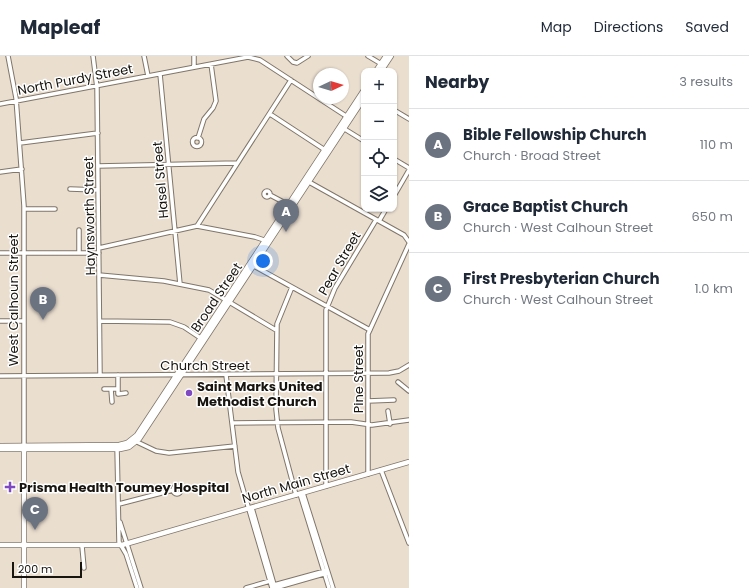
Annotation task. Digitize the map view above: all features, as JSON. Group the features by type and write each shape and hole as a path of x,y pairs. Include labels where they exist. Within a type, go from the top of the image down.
{"main road":[{"path":"382,68 386,56"},
{"path":"380,68 391,56"},
{"name":"Broad Street","path":"349,118 361,96"},
{"name":"Broad Street","path":"268,241 289,205 325,150 361,102"},
{"name":"Broad Street","path":"135,440 309,182 342,128"},
{"path":"0,449 117,447 135,440"},
{"path":"0,446 24,448"},
{"name":"West Calhoun Street","path":"24,448 24,588"},
{"name":"North Main Street","path":"0,545 124,545 409,462"}],"street":[{"name":"West Calhoun Street","path":"8,56 16,101 24,209 24,448"},
{"name":"Haynsworth Street","path":"93,56 97,86 100,375"},
{"path":"144,56 148,76"},
{"path":"194,56 194,67"},
{"path":"287,56 296,63 308,56"},
{"path":"368,56 383,65"},
{"name":"North Purdy Street","path":"0,104 211,64 237,57 248,57 256,58 349,118"},
{"path":"198,138 204,119 214,108 216,102 211,64"},
{"name":"Hasel Street","path":"160,74 180,284"},
{"path":"197,226 291,80"},
{"path":"397,112 409,119"},
{"path":"270,114 325,150"},
{"path":"342,128 362,140"},
{"path":"20,143 98,133"},
{"path":"397,161 409,169 398,188"},
{"path":"98,166 237,163"},
{"path":"0,172 22,169"},
{"path":"309,182 404,235 409,242"},
{"path":"70,189 98,190"},
{"path":"270,195 289,205"},
{"path":"24,209 55,209"},
{"name":"Pear Street","path":"326,486 325,321 327,306 340,280 384,212"},
{"path":"99,248 197,226 268,241"},
{"path":"79,230 79,253"},
{"name":"Pine Street","path":"368,474 368,337 409,242"},
{"path":"0,253 99,254"},
{"path":"252,265 370,330"},
{"path":"99,275 180,284 209,290 276,330"},
{"path":"292,287 278,319 276,330 277,423 330,588"},
{"path":"0,321 24,321"},
{"path":"100,321 170,322 184,327 203,340"},
{"name":"Church Street","path":"0,376 392,373 409,365"},
{"path":"226,374 238,472 273,587 326,572"},
{"path":"118,375 118,394 126,394"},
{"path":"398,382 409,391"},
{"path":"104,389 118,389"},
{"path":"111,389 112,402"},
{"path":"368,401 394,400"},
{"path":"388,411 390,424"},
{"path":"232,423 390,424 409,420"},
{"path":"135,440 156,451 169,454 234,446"},
{"path":"117,447 120,521 119,542 124,545 141,588"},
{"path":"381,470 409,543"},
{"path":"119,504 173,490"},
{"path":"120,521 124,545 137,588"},
{"path":"82,546 84,568"},
{"path":"326,572 333,588"},
{"path":"246,588 271,581"}],"place":[{"name":"Bible Fellowship Church","path":"286,232"},
{"name":"Grace Baptist Church","path":"43,320"},
{"name":"Saint Marks United Methodist Church","path":"189,393"},
{"name":"Prisma Health Toumey Hospital","path":"10,487"},
{"name":"First Presbyterian Church","path":"35,530"}]}
